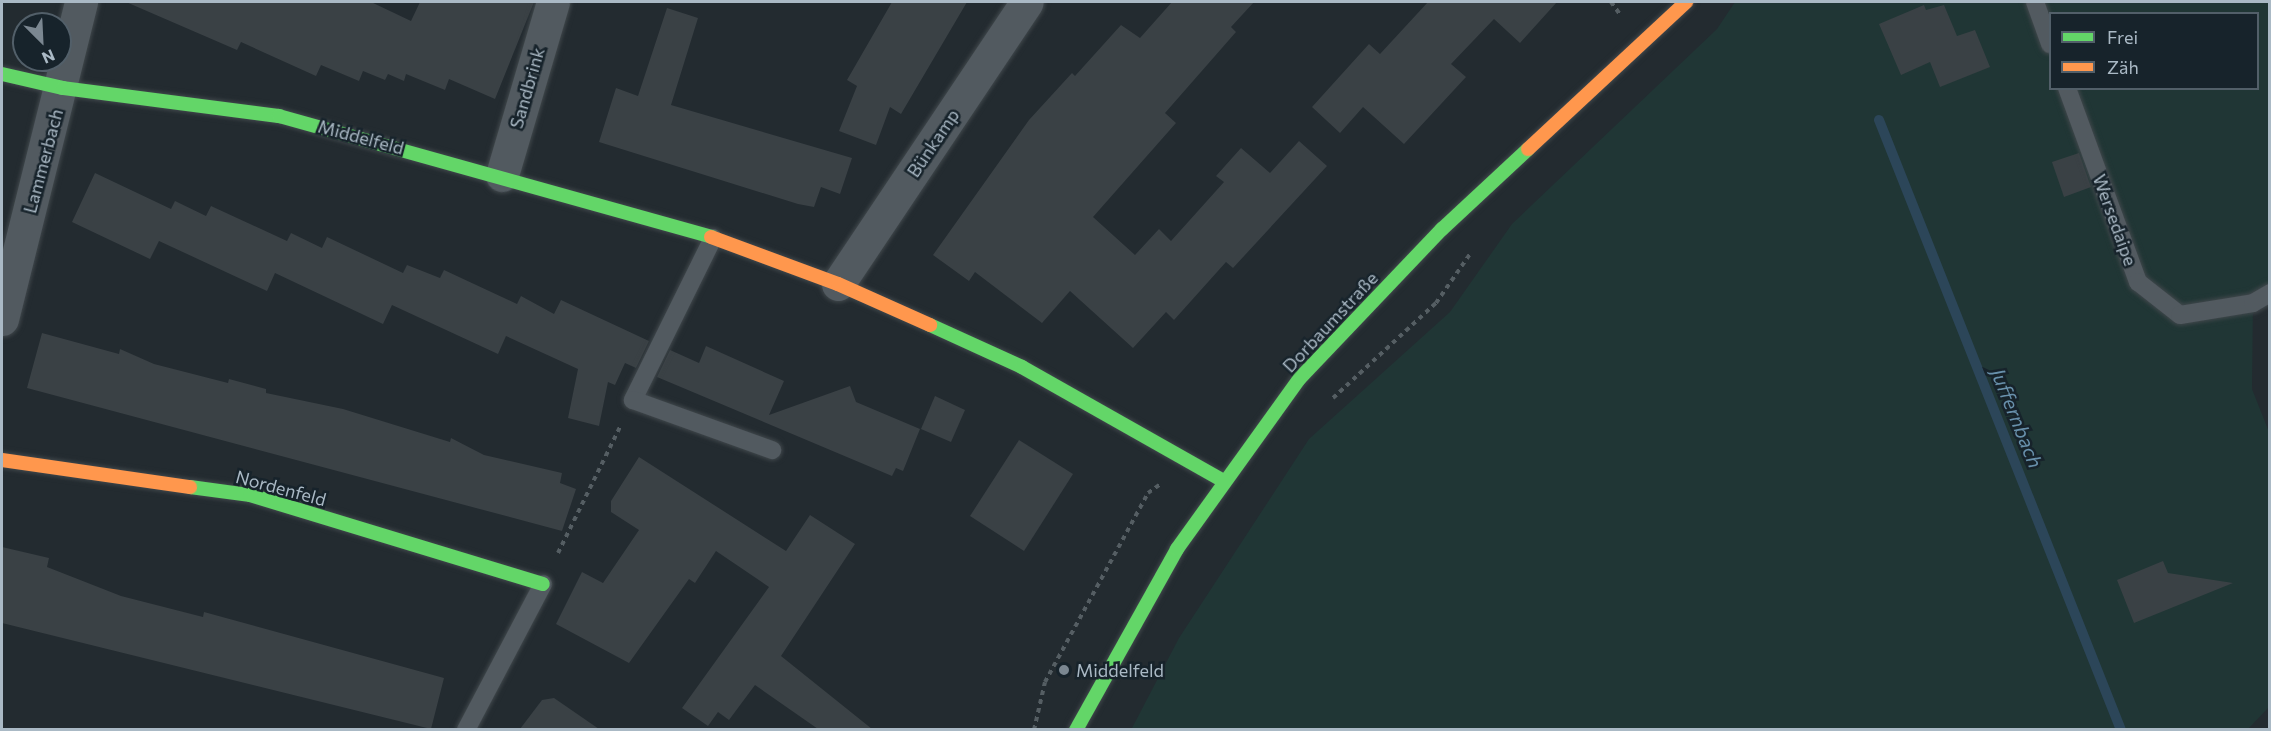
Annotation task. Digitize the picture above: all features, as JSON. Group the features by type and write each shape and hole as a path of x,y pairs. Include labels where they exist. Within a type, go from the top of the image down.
{"street":[{"name":"Lammerbach","path":"2,319 63,88 81,2"},
{"name":"Sandbrink","path":"502,175 553,2"},
{"name":"Bünkamp","path":"838,284 1027,2"},
{"name":"Dorbaumstraße","path":"1076,729 1136,615 1222,480 1300,378 1442,229 1686,2"},
{"name":"Middelfeld","path":"2,74 63,88 279,116 502,175 712,238 838,284 1022,367 1222,480"},
{"name":"Nordenfeld","path":"2,460 250,495 543,584"}],"lane":[{"path":"2036,2 2049,41"},
{"name":"Wersedaipe","path":"2068,90 2138,282 2180,315 2253,303 2270,293"},
{"path":"712,238 633,400 772,450"},
{"path":"466,729 543,584"}],"path":[{"path":"1330,401 1436,303 1477,245"},
{"path":"543,584 633,400"},
{"path":"1034,729 1045,682 1148,493 1191,461"}],"green space":[{"path":"1735,2 2269,2 2270,290 2253,303 2252,389 2269,432 2270,706 2248,729 1131,730 1179,638 1309,439 1450,312 1512,224 1717,29"}],"building":[{"path":"126,2 371,2 411,21 420,2 534,2 495,99 449,79 445,90 406,74 404,81 388,74 385,80 363,71 359,81 321,65 316,76 241,42 237,50"},
{"path":"892,2 967,2 901,114 890,107 876,145 839,131 857,86 847,80"},
{"path":"1172,2 1254,2 1231,27 1236,32 1165,113 1176,123 1093,217 1135,255 1159,229 1171,241 1224,182 1216,176 1241,148 1270,173 1299,141 1327,166 1233,268 1226,262 1174,320 1166,312 1133,348 1070,291 1042,323 975,272 969,281 933,255 1029,120 1072,73 1075,76 1121,25 1140,38"},
{"path":"1428,2 1557,2 1520,43 1494,19 1451,64 1466,77 1404,144 1363,107 1340,133 1312,107 1369,44 1380,54"},
{"path":"1924,5 1926,10 1944,5 1957,36 1975,30 1990,67 1940,87 1930,62 1901,75 1879,24"},
{"path":"667,8 698,18 671,105 852,158 840,194 821,187 814,207 798,204 599,142 616,88 638,96"},
{"path":"2079,153 2091,187 2064,197 2052,162"},
{"path":"95,173 171,209 175,201 206,216 211,206 287,241 291,233 322,248 327,237 403,273 407,265 440,278 444,270 517,304 521,296 554,314 561,300 649,341 636,368 625,363 615,385 608,382 599,426 568,418 578,369 506,336 498,354 392,305 383,324 275,273 267,291 159,241 150,259 72,222"},
{"path":"42,333 119,354 120,349 154,364 228,383 229,379 266,389 266,393 343,409 450,442 451,438 484,455 562,473 560,483 576,489 562,531 27,388"},
{"path":"706,346 784,381 769,415 850,386 856,402 920,429 903,471 896,468 892,476 657,377 670,350 699,363"},
{"path":"935,396 965,410 951,442 921,429"},
{"path":"1019,440 1073,474 1024,551 970,516"},
{"path":"639,457 786,551 810,515 855,544 781,656 872,729 818,729 755,685 729,720 718,712 708,726 682,708 769,587 716,551 695,583 689,579 629,663 556,624 582,572 603,583 639,530 611,512 611,501"},
{"path":"2,547 49,558 47,567 121,596 203,617 204,612 444,678 431,729 2,623"},
{"path":"2163,561 2168,573 2233,583 2134,623 2117,580"},
{"path":"554,698 599,729 520,729 542,700"}],"waterway":[{"name":"Juffernbach","path":"1879,120 2121,730"}],"traffic: fast":[{"path":"2,74 63,88 279,116 711,237"},
{"path":"1076,730 1177,549 1300,378 1442,229 1528,149"},
{"path":"930,325 1022,367 1222,480"},
{"path":"190,487 250,495 543,584"}],"traffic: slow":[{"path":"1528,149 1686,2"},
{"path":"711,237 838,284 930,325"},
{"path":"2,460 190,487"}],"place":[{"name":"Middelfeld","path":"1064,670"}]}
